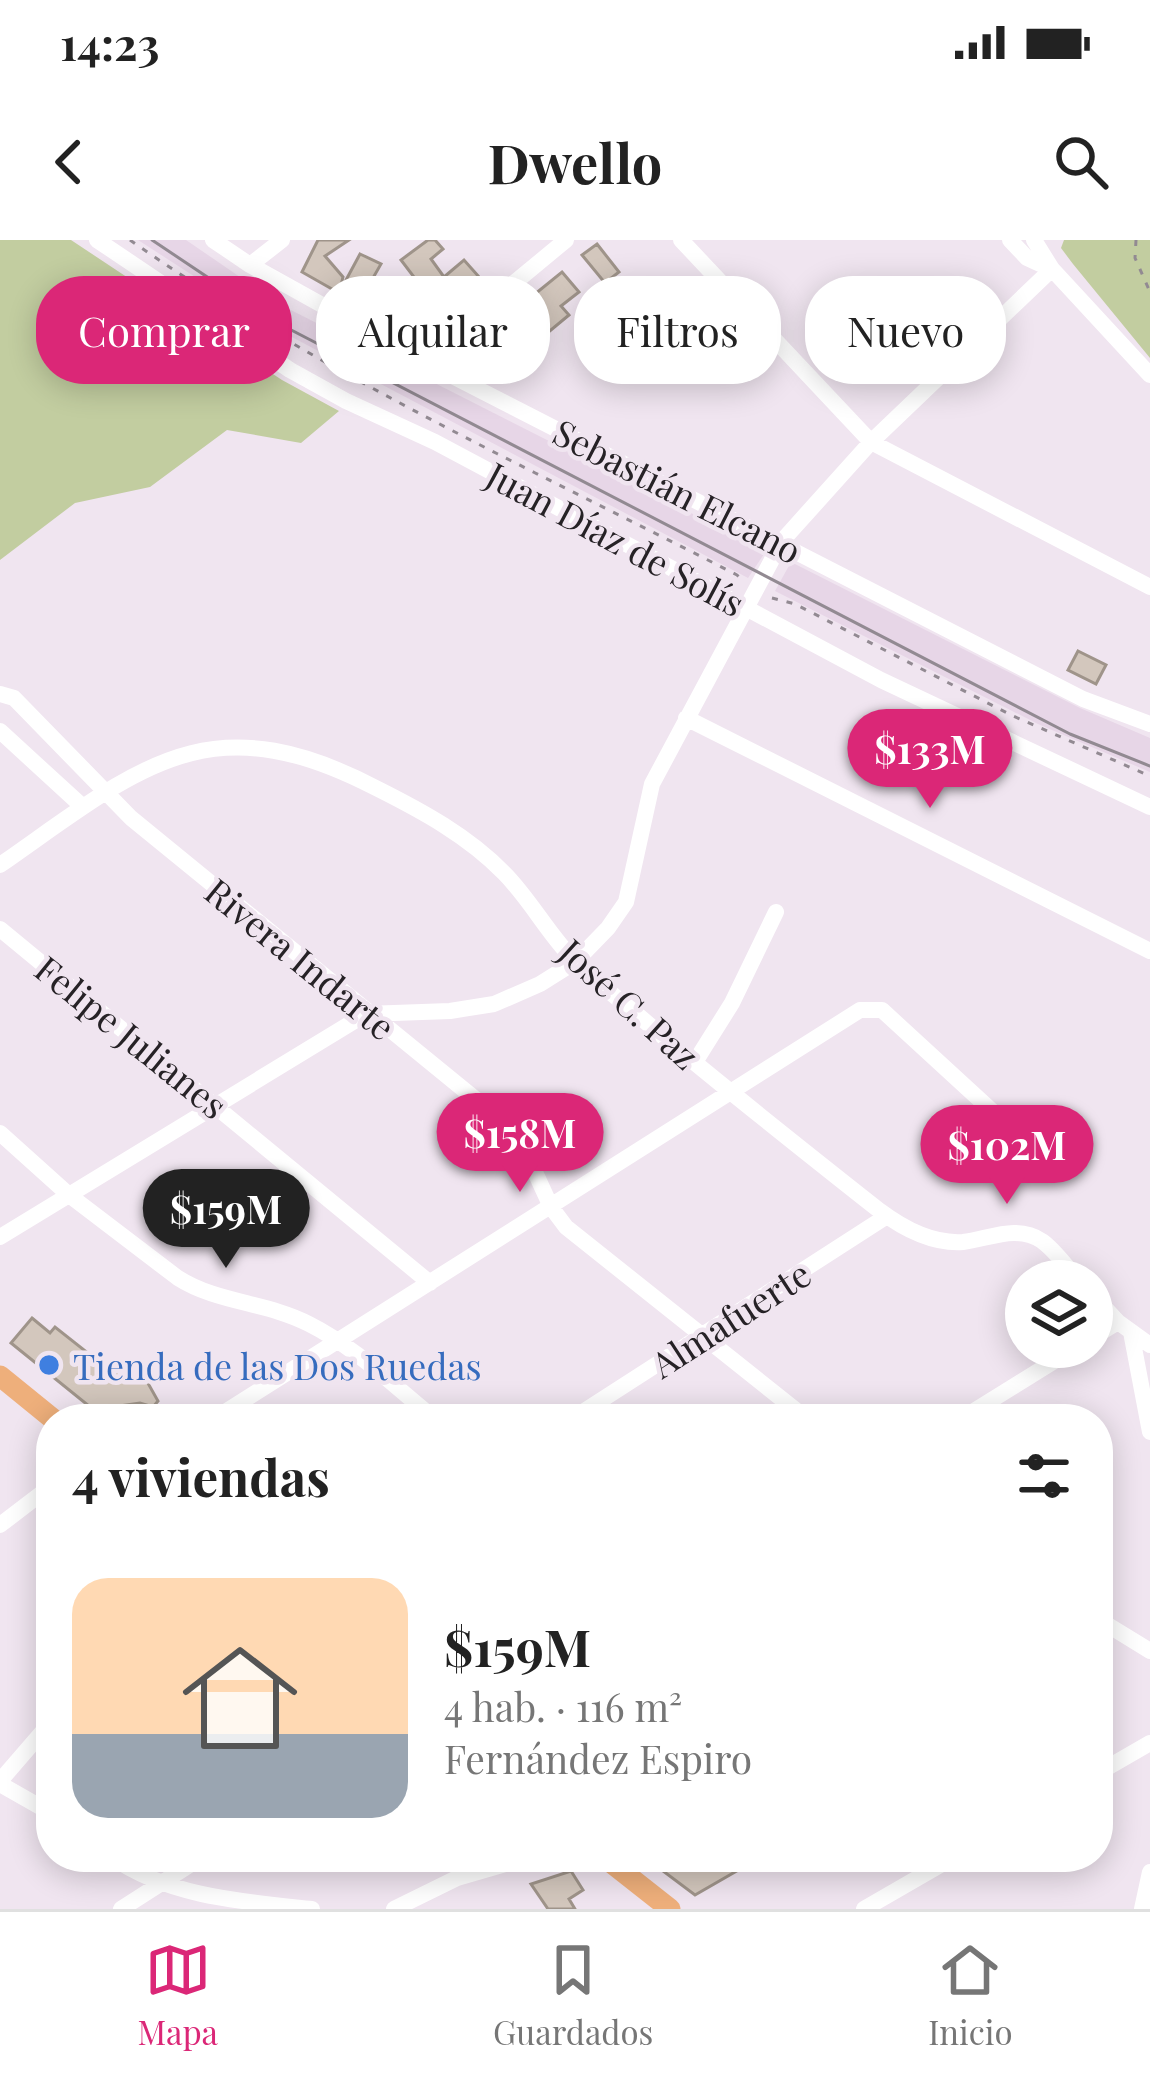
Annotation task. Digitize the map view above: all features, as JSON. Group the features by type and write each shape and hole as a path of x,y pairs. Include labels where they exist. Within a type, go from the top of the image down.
{"main road":[{"path":"0,1376 36,1405"},
{"path":"622,1872 665,1908"}],"street":[{"name":"Juan Díaz de Solís","path":"97,240 290,370 748,599 952,716 1150,808"},
{"name":"Sebastián Elcano","path":"213,240 316,302"},
{"path":"250,266 282,240"},
{"path":"522,276 566,240"},
{"path":"681,240 871,442 1150,587"},
{"path":"1010,240 1027,258 1052,269"},
{"path":"1034,240 1052,269 1150,375"},
{"path":"0,1237 366,1014 494,1004 540,984 574,962 626,902 652,784 782,542 871,442 1052,269 1055,240"},
{"name":"Sebastián Elcano","path":"469,384 1083,698 1150,724"},
{"name":"Rivera Indarte","path":"0,694 14,698 131,818 490,1111 524,1148 551,1207 566,1227 788,1404"},
{"path":"686,718 1150,951"},
{"path":"0,731 83,807"},
{"name":"José C. Paz","path":"0,865 104,790 188,753 241,746 294,752 354,776 461,836 503,871 574,962 887,1216 916,1235 938,1239 961,1242 1003,1233 1024,1234 1042,1241 1060,1260"},
{"path":"695,1062 732,1003 776,912"},
{"name":"Felipe Julianes","path":"0,928 430,1283"},
{"path":"238,1404 860,1010 881,1010 1052,1166"},
{"path":"0,1133 69,1195 196,1289 285,1313 338,1341 416,1404"},
{"name":"Almafuerte","path":"596,1404 887,1216"},
{"path":"1113,1316 1150,1345"},
{"path":"1113,1331 1124,1327"},
{"path":"1124,1327 1150,1432"},
{"path":"985,1404 1043,1368"},
{"path":"0,1525 36,1497"},
{"path":"1113,1628 1150,1651"},
{"path":"36,1740 0,1783 36,1805"},
{"path":"1113,1764 1150,1743"},
{"path":"143,1872 164,1882 237,1900 312,1909"},
{"path":"121,1909 179,1872"},
{"path":"394,1909 478,1872"},
{"path":"864,1909 928,1872"},
{"path":"1142,1909 1150,1872"}],"path":[{"path":"130,240 199,289 311,356 737,575 748,599 795,604 1013,716 1150,776"},
{"path":"1136,240 1135,258 1150,292"}],"shaded area":[{"path":"138,240 186,240 239,276 194,276"},
{"path":"292,311 316,323 316,350 292,337"},
{"path":"381,384 437,384 766,551 748,578"},
{"path":"791,562 1080,708 1150,738 1150,772 1038,724 775,591"}],"green space":[{"path":"0,240 71,240 125,276 36,276 36,384 289,384 339,411 301,443 227,430 150,487 75,503 0,560"},
{"path":"1064,240 1150,240 1150,358 1061,248"}],"building":[{"path":"318,240 349,240 325,256 342,276 316,276 316,280 302,272"},
{"path":"435,240 443,249 431,259 443,276 413,276 401,260"},
{"path":"597,244 619,272 599,276 582,255"},
{"path":"360,254 381,264 374,276 348,276"},
{"path":"464,260 478,276 445,276"},
{"path":"562,272 574,286 574,296 561,306 569,315 550,331 550,282"},
{"path":"1078,651 1106,665 1096,684 1068,670"},
{"path":"32,1318 50,1333 55,1327 113,1373 135,1360 158,1401 87,1404 11,1343"},
{"path":"572,1872 583,1890 569,1899 575,1909 548,1909 531,1884"},
{"path":"664,1872 735,1872 695,1895"}],"tram line":[{"path":"152,240 270,319 1070,734 1150,766"}],"place":[{"name":"Tienda de las Dos Ruedas","path":"49,1365"}]}
